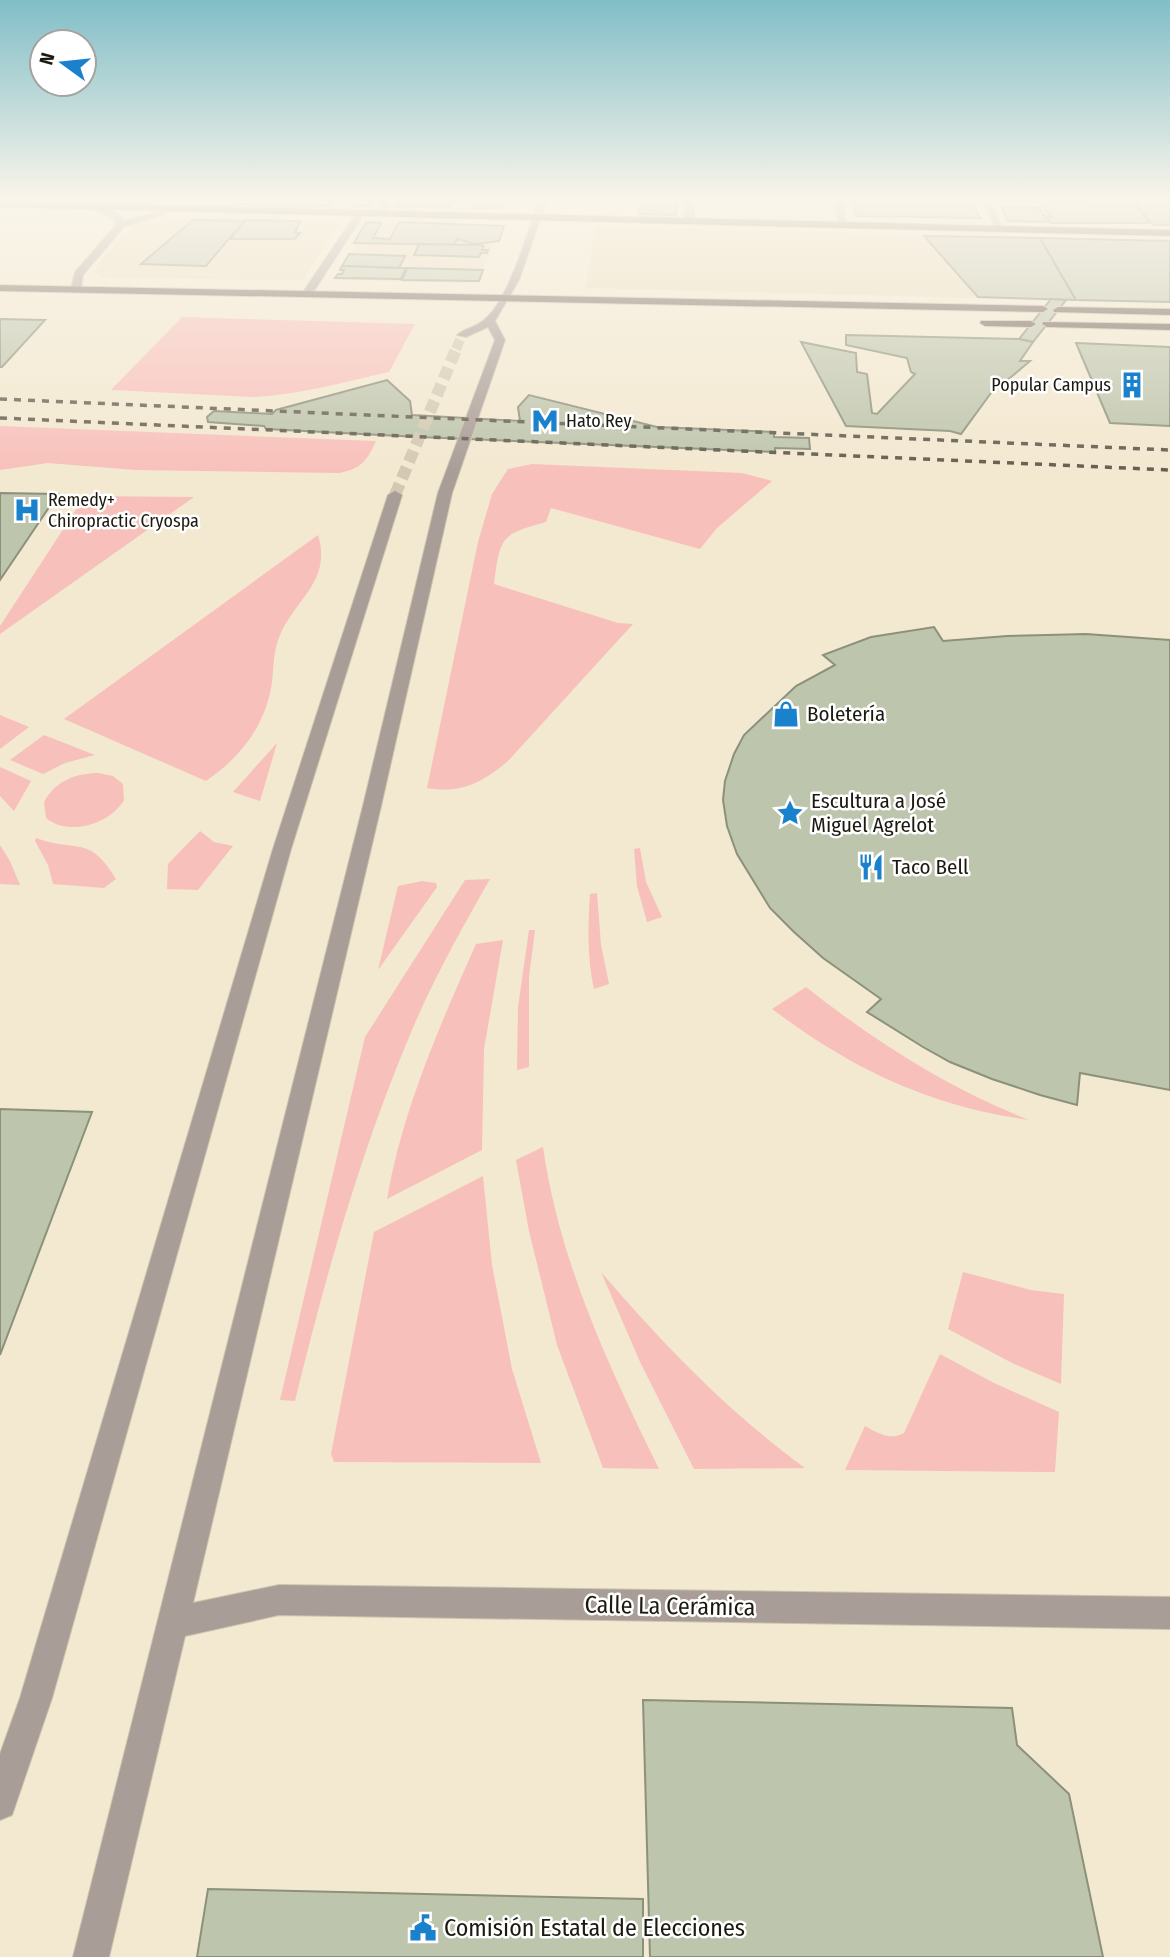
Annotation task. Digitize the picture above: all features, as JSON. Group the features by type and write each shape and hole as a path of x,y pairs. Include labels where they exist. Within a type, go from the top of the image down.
{"main road":[{"path":"257,291 1043,309"},
{"path":"0,299 179,304"},
{"path":"1058,310 1170,312"},
{"path":"977,322 1031,324"},
{"path":"1047,324 1170,327"}],"street":[{"path":"462,335 496,313 507,291"},
{"path":"91,1957 373,806 445,493 500,340 496,313"},
{"path":"0,1803 40,1686 282,849 395,495"},
{"name":"Calle La Cerámica","path":"173,1623 279,1600 1170,1613"}],"shaded area":[{"path":"715,291 1170,291 1170,303"},
{"path":"182,317 415,324 389,372 321,388 253,397 111,390"},
{"path":"0,426 376,441 362,463 339,473 135,470 48,463 0,470"},
{"path":"532,464 742,473 772,481 717,528 700,549 551,508 546,522 519,530 505,540 498,557 494,584 618,623 633,624 508,761 471,785 451,789 427,788 478,542 492,494 508,469"},
{"path":"85,496 194,497 0,634 0,626"},
{"path":"318,535 320,565 310,588 287,622 278,641 269,698 264,712 250,739 219,772 206,781 64,719"},
{"path":"0,715 29,727 0,749"},
{"path":"44,735 95,755 65,763 43,774 10,760"},
{"path":"277,743 260,801 233,792"},
{"path":"0,767 31,781 14,811 0,796"},
{"path":"98,773 113,776 123,784 124,800 109,816 77,827 55,824 46,818 44,802 54,789 74,777"},
{"path":"200,831 214,842 233,846 198,890 167,889 168,864"},
{"path":"36,838 90,850 116,879 104,888 53,884"},
{"path":"0,845 10,861 20,885 0,884"},
{"path":"640,848 646,882 662,917 647,922 637,886 634,849"},
{"path":"490,879 412,1030 346,1213 295,1401 280,1400 365,1037 465,880"},
{"path":"422,881 436,883 437,887 378,970 398,886"},
{"path":"597,893 601,945 609,984 594,989 589,953 589,918 590,894"},
{"path":"529,930 535,930 529,977 529,1067 517,1070 518,1007"},
{"path":"503,940 484,1049 482,1150 387,1199 412,1101 476,944"},
{"path":"806,987 913,1062 970,1093 1029,1120 993,1114 925,1095 862,1067 832,1050 772,1009"},
{"path":"543,1147 561,1231 588,1313 659,1469 603,1468 557,1345 529,1231 516,1160"},
{"path":"483,1176 492,1265 512,1369 541,1463 334,1462 331,1454 374,1232"},
{"path":"601,1272 697,1376 805,1468 694,1469 641,1364"},
{"path":"963,1272 1031,1290 1064,1294 1061,1384 1014,1364 948,1329"},
{"path":"940,1354 994,1383 1059,1412 1055,1472 845,1470 865,1426 889,1436 904,1433"}],"building":[{"path":"973,291 1071,291 1076,300 978,297"},
{"path":"1071,291 1170,291 1170,302 1076,300"},
{"path":"1051,299 1066,300 1033,342 1019,339"},
{"path":"0,319 45,320 2,367 0,367"},
{"path":"846,335 1019,339 1033,342 1020,361 1030,361 1004,383 999,382 961,434 950,431 846,426 801,342 856,353 857,372 867,374 872,413 877,414 915,374 911,372 907,358 846,345"},
{"name":"Popular Campus","path":"1076,343 1170,347 1170,426 1110,423"},
{"path":"387,380 410,401 412,415 520,421 518,407 529,395 657,427 774,432 774,437 809,438 810,449 775,448 775,452 419,437 266,429 264,426 208,422 207,417 214,411 272,414 276,410"},
{"path":"0,493 58,494 0,580"},
{"path":"934,627 943,641 1086,634 1170,640 1170,1090 1080,1073 1077,1105 992,1079 950,1062 867,1012 881,999 823,958 770,908 737,854 727,826 723,800 725,781 744,735 796,686 835,665 823,655 871,637"},
{"path":"0,1109 92,1112 0,1355"},
{"path":"643,1700 1012,1708 1017,1745 1069,1794 1103,1957 650,1957"},
{"name":"Comisión Estatal de Elecciones","path":"208,1889 643,1899 643,1957 197,1957"}],"tunnel":[{"path":"456,349 462,335"},
{"path":"395,495 457,347"}],"railway":[{"path":"0,399 1170,450"},
{"path":"0,418 1170,470"}],"place":[{"name":"Popular Campus","path":"1132,385"},
{"name":"Hato Rey","path":"545,421"},
{"name":"Remedy+ Chiropractic Cryospa","path":"27,510"},
{"name":"Boletería","path":"786,714"},
{"name":"Escultura a José Miguel Agrelot","path":"790,813"},
{"name":"Taco Bell","path":"871,867"},
{"name":"Comisión Estatal de Elecciones","path":"423,1928"}]}
